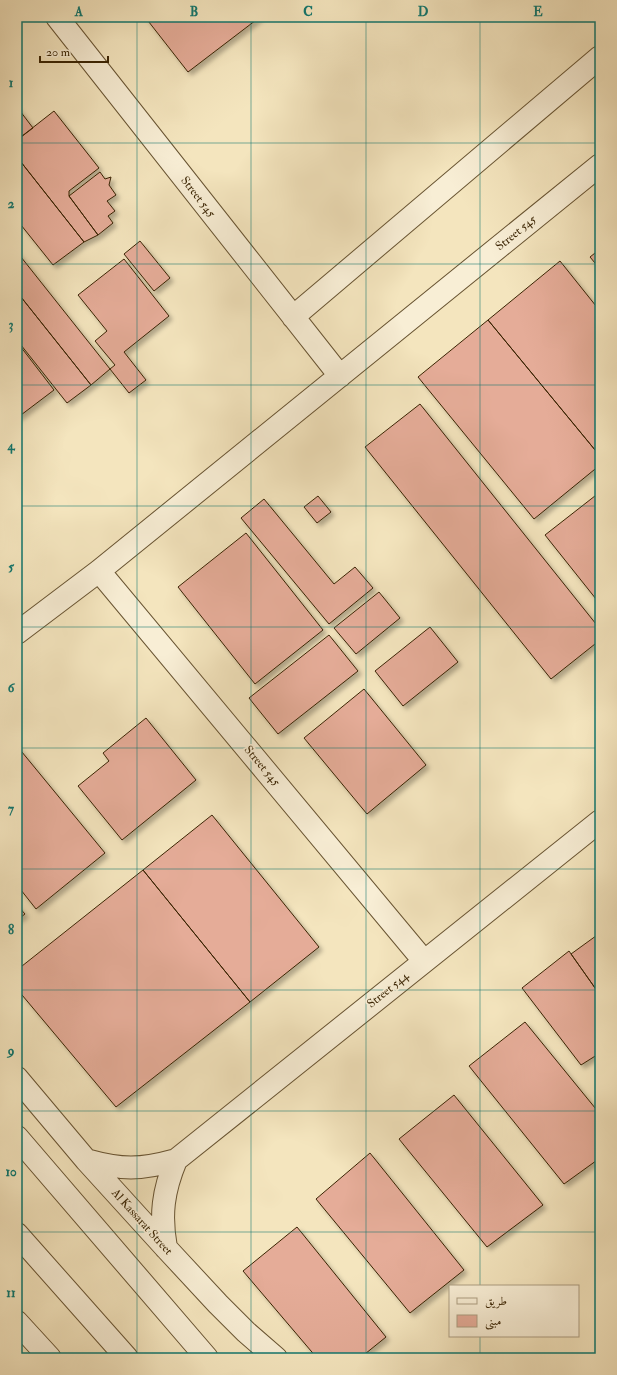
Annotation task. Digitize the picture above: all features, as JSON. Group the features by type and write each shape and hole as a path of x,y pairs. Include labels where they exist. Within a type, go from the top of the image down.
{"street":[{"name":"Street 545","path":"57,17 340,376"},
{"path":"293,317 600,57"},
{"name":"Street 545","path":"17,633 100,571 600,165"},
{"name":"Street 545","path":"100,571 424,961"},
{"name":"Street 544","path":"86,1160 108,1166 131,1168 154,1166 176,1160 600,821"},
{"name":"Al Kassarat Street","path":"17,1078 86,1160 166,1248 222,1308 246,1332 276,1358"},
{"path":"17,1137 207,1358"},
{"name":"Street 544","path":"166,1248 162,1212 169,1176 176,1160"},
{"path":"17,1234 127,1358"},
{"path":"18,1320 50,1358"}],"building":[{"path":"145,17 260,17 188,72"},
{"path":"17,107 33,128 17,140"},
{"path":"54,111 99,168 69,191 69,196 98,235 84,242 17,157 17,140"},
{"path":"17,157 84,242 53,265 17,220"},
{"path":"100,172 105,179 111,177 109,185 116,195 107,201 115,211 108,216 113,223 98,235 69,196"},
{"path":"140,241 170,278 154,291 124,254"},
{"path":"600,249 600,269 590,257"},
{"path":"17,252 110,369 91,385 17,292"},
{"path":"124,259 169,316 124,352 146,380 129,393 110,369 115,365 95,341 107,331 78,295"},
{"path":"560,261 600,311 600,456 488,320"},
{"path":"17,292 91,385 67,403 17,340"},
{"path":"488,320 600,456 600,465 534,519 418,377"},
{"path":"17,342 54,390 17,418"},
{"path":"420,404 600,629 600,640 551,679 365,447"},
{"path":"600,492 600,604 545,535"},
{"path":"318,496 331,512 317,523 304,507"},
{"path":"264,499 334,584 355,567 373,588 329,624 241,518"},
{"path":"246,533 323,630 255,684 178,587"},
{"path":"379,592 400,618 356,654 334,628"},
{"path":"430,627 458,662 403,706 375,671"},
{"path":"329,635 358,671 278,734 249,698"},
{"path":"364,689 426,765 367,814 304,738"},
{"path":"146,718 196,780 122,840 78,786 109,761 103,753"},
{"path":"17,746 105,853 36,909 17,885"},
{"path":"212,815 319,947 250,1002 143,870"},
{"path":"143,870 250,1002 116,1107 17,989 17,970"},
{"path":"17,905 25,914 17,920"},
{"path":"600,933 600,995 571,954"},
{"path":"569,951 600,995 600,1053 581,1065 522,988"},
{"path":"525,1022 600,1114 600,1158 564,1184 469,1066"},
{"path":"454,1095 543,1205 487,1247 399,1139"},
{"path":"370,1153 464,1270 410,1313 316,1199"},
{"path":"297,1227 386,1337 360,1358 317,1358 243,1271"}]}
